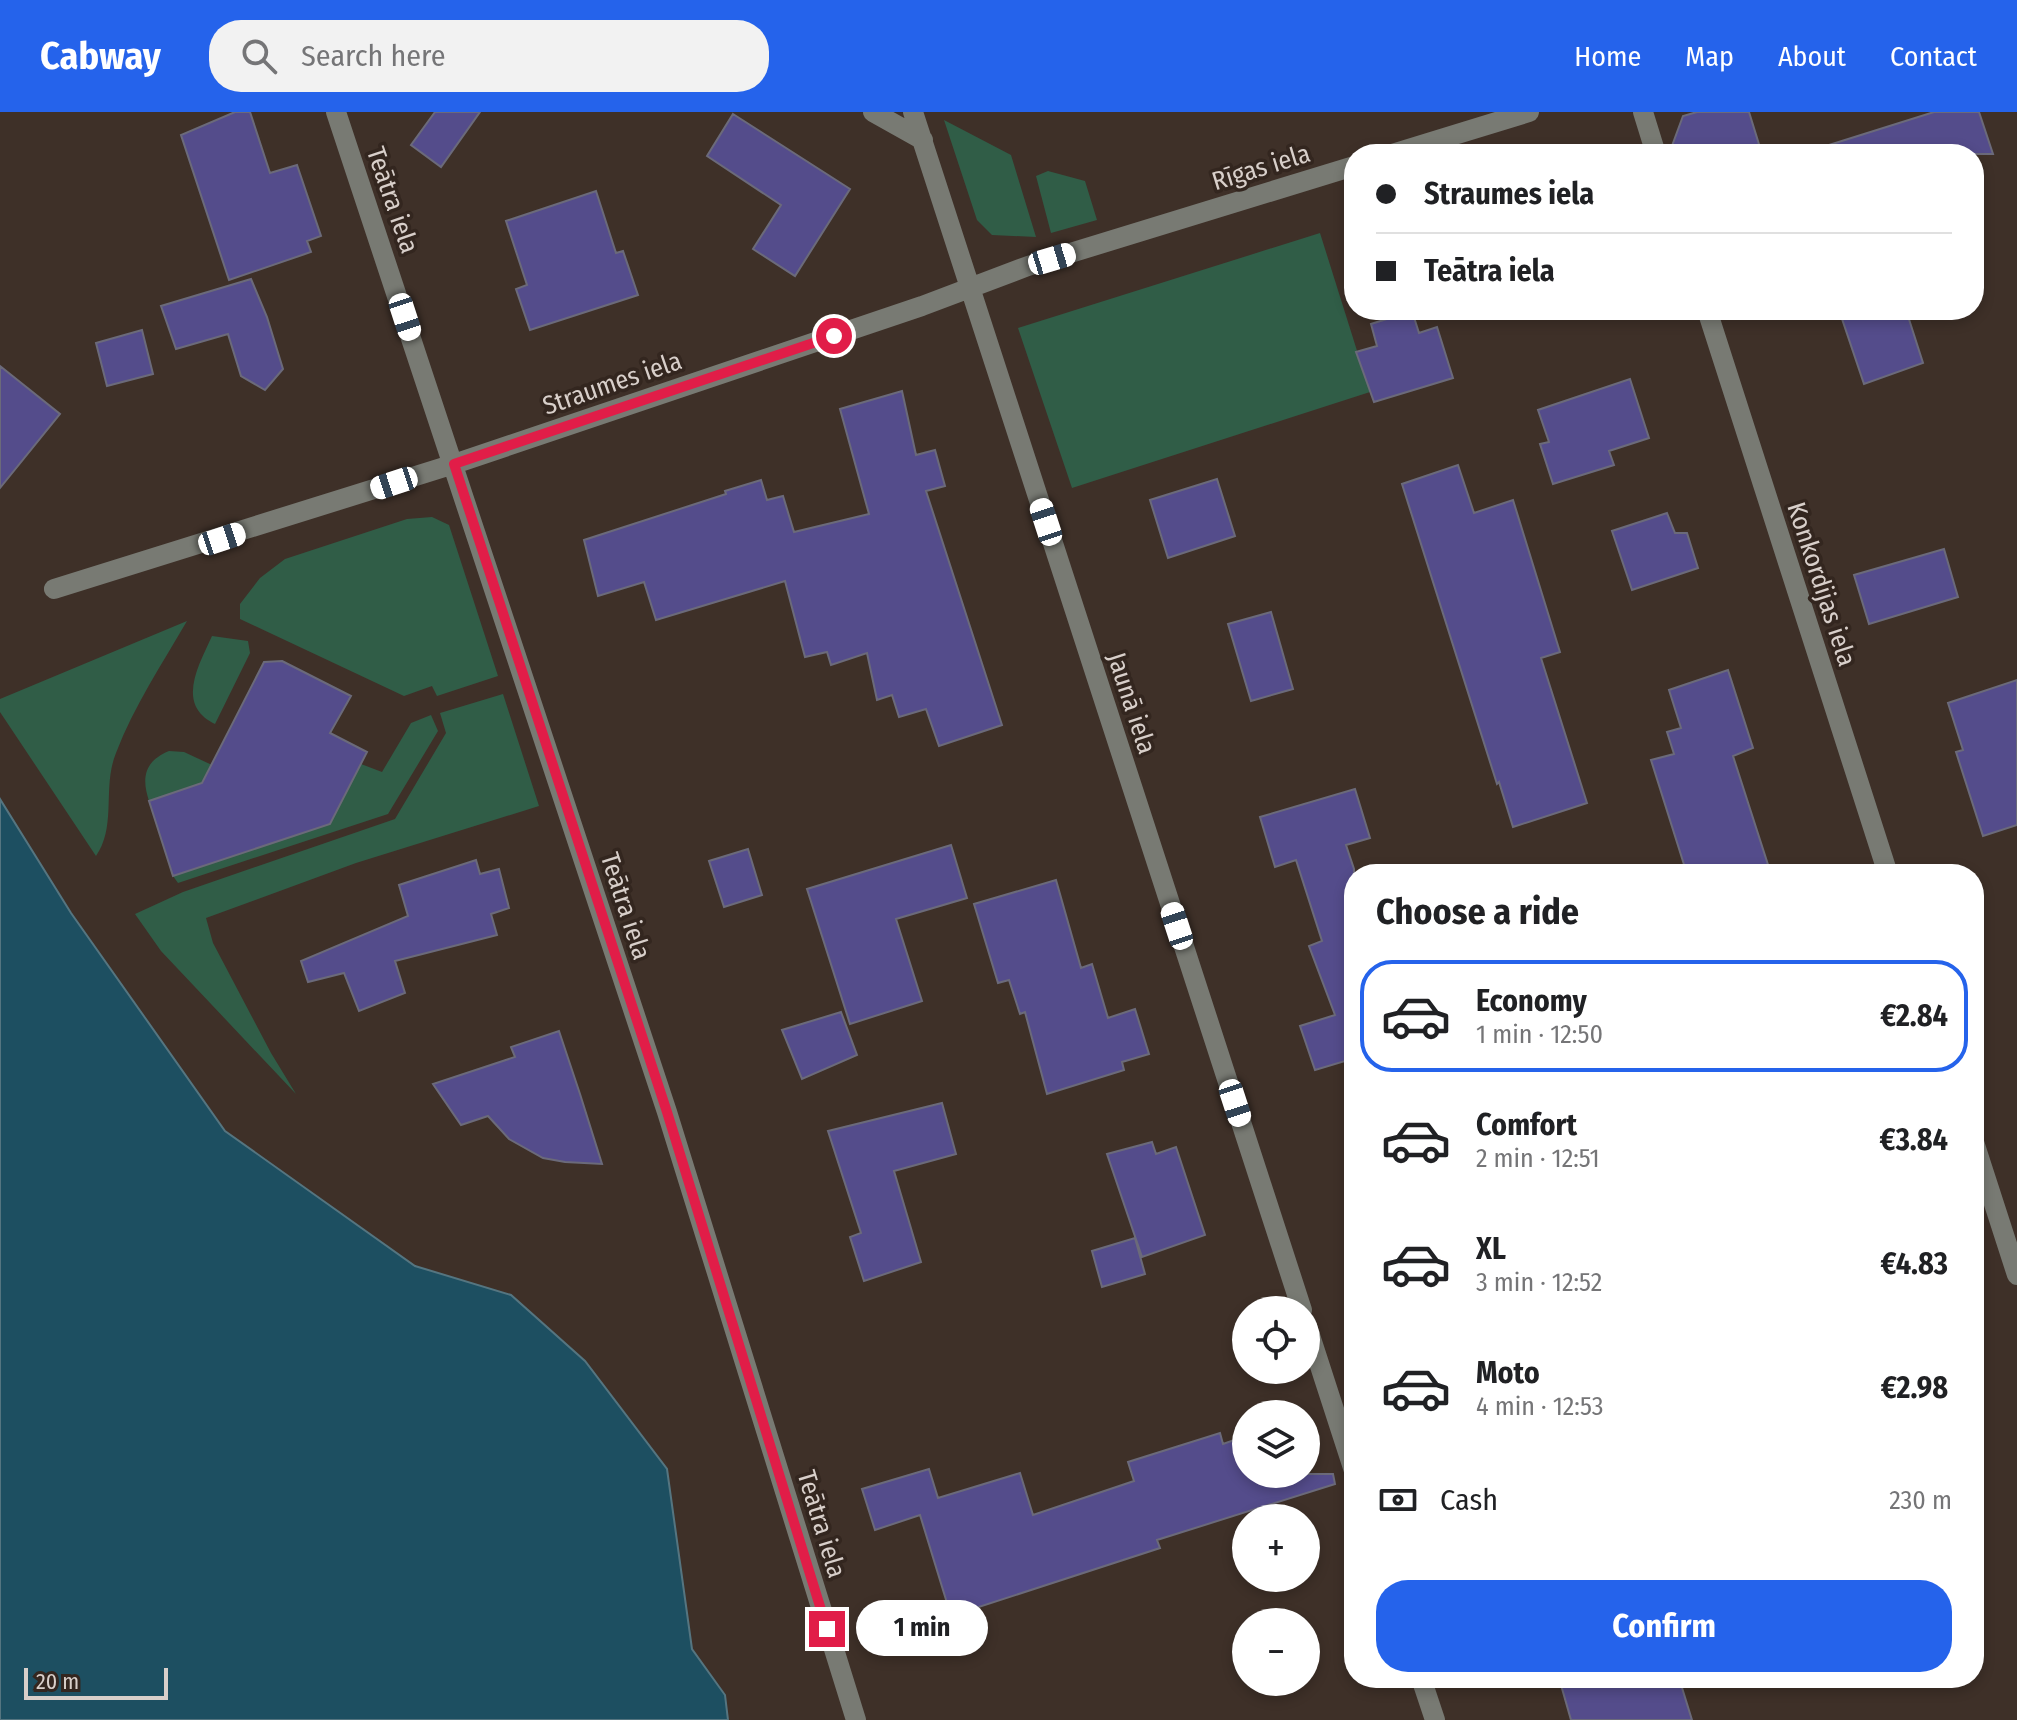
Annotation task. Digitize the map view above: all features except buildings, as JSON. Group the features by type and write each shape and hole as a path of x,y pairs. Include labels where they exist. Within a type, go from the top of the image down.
{"street":[{"name":"Teātra iela","path":"336,112 667,1112 856,1720"},
{"path":"873,112 923,140"},
{"name":"Jaunā iela","path":"913,112 1297,1296"},
{"path":"1425,144 1529,112"},
{"path":"1643,112 1653,144"},
{"name":"Rīgas iela","path":"1183,218 1344,169"},
{"name":"Straumes iela","path":"54,589 454,464 907,311 1028,266 1183,218"},
{"name":"Konkordijas iela","path":"1710,320 1885,864"},
{"path":"1984,1173 2017,1275"},
{"path":"1320,1366 1344,1440"},
{"path":"1424,1688 1435,1720"}],"green space":[{"path":"944,120 1011,155 1036,237 992,235 977,220"},
{"path":"1048,171 1085,181 1097,220 1051,233 1036,176"},
{"path":"1320,233 1344,309 1344,320 1347,320 1370,392 1072,488 1018,328"},
{"path":"432,517 449,525 498,676 437,696 432,686 404,696 240,619 240,604 260,578 285,559 407,519"},
{"path":"187,621 140,702 116,753 110,779 106,832 96,856 0,712 0,699"},
{"path":"212,636 248,641 250,653 215,724 203,716 193,695 197,672"},
{"path":"503,694 539,806 356,863 206,918 213,943 296,1094 161,951 135,914 183,892 395,819 446,733 440,713"},
{"path":"431,715 438,731 388,814 178,883 173,876 329,824 361,764 382,772 411,723"},
{"path":"169,751 184,752 212,765 217,778 149,801 145,784 147,771 155,760"}],"water":[{"path":"0,799 71,913 225,1131 415,1266 511,1295 585,1361 667,1469 692,1649 725,1695 728,1720 0,1720"}],"route":[{"path":"827,1629 667,1112 454,464 834,336"}]}
